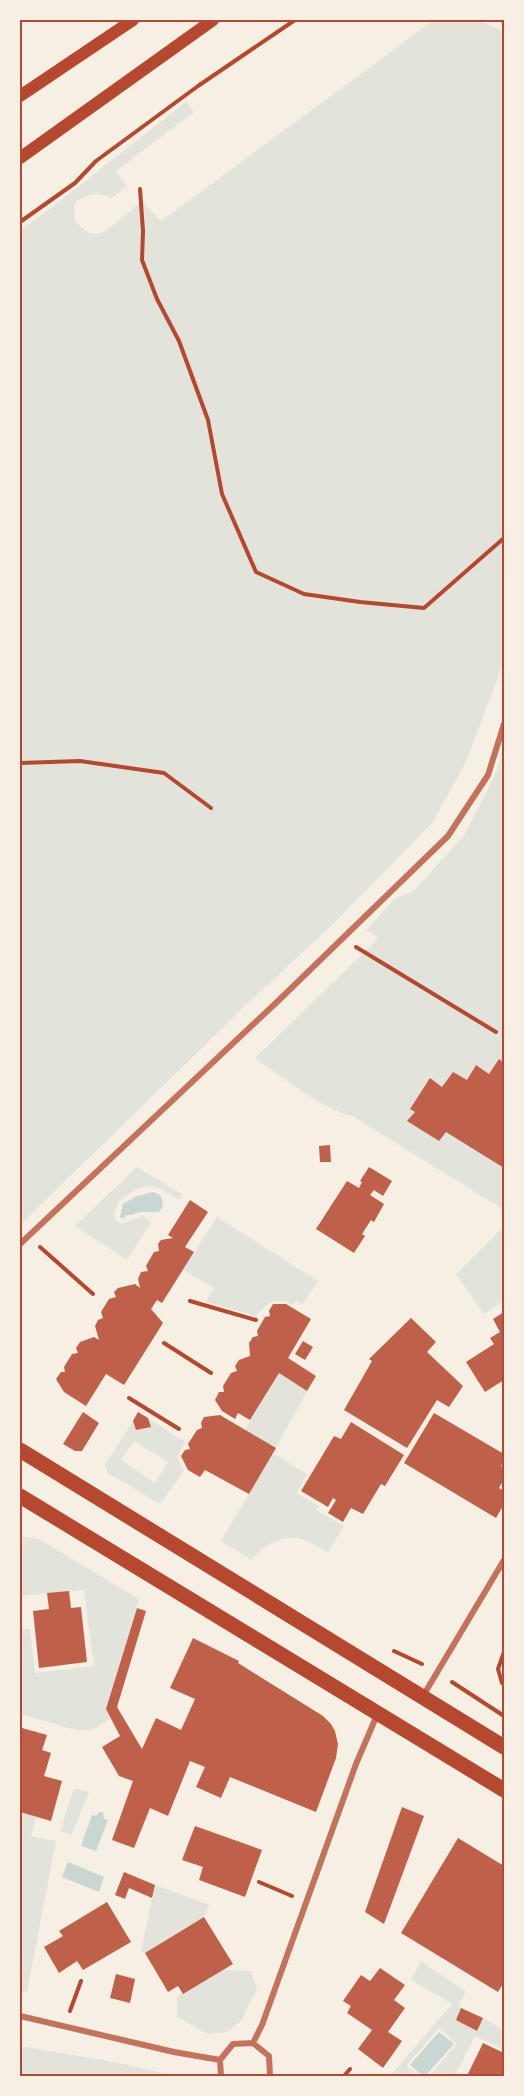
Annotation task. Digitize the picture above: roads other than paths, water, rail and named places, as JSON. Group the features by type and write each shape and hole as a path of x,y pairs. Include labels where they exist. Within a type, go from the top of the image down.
{"main road":[{"path":"20,96 133,20"},
{"path":"20,158 213,20"},
{"path":"20,1450 504,1747"},
{"path":"20,1496 504,1790"}],"street":[{"path":"20,1244 344,938 448,836 488,775 504,724"},
{"path":"423,1697 504,1560"},
{"path":"253,2043 262,2025 356,1764 378,1712"},
{"path":"20,2016 174,2052 220,2060"},
{"path":"221,2076 220,2060 233,2044 253,2043 268,2056 270,2076"}]}
